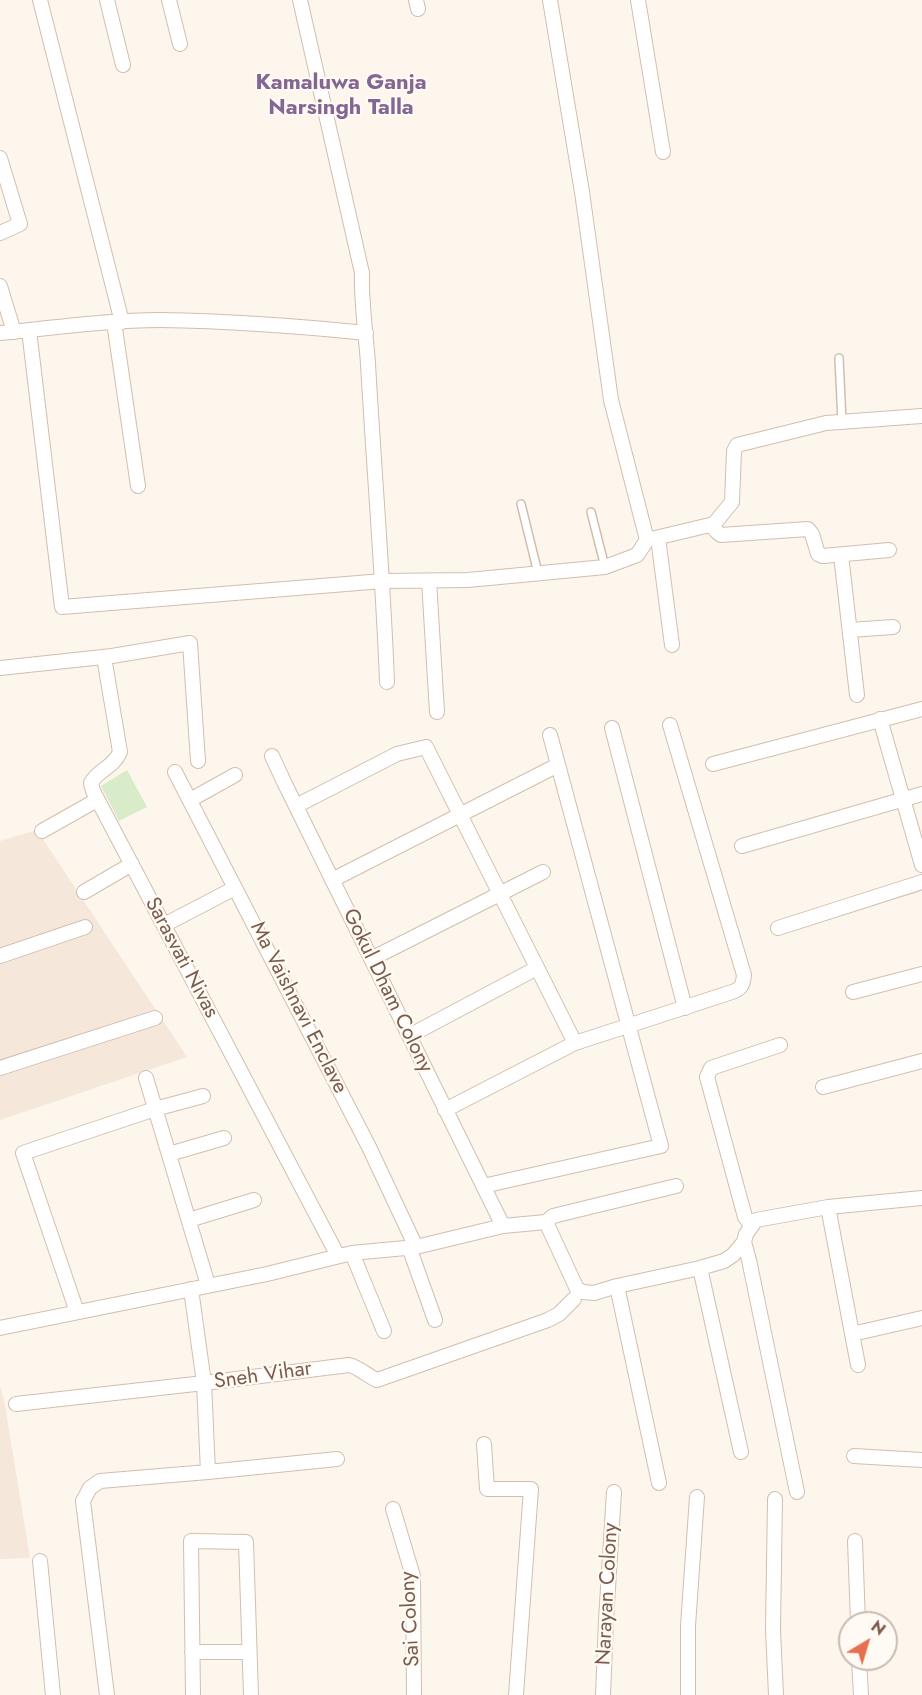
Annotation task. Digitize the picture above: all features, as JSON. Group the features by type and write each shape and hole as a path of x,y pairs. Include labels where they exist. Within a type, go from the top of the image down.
{"street":[{"path":"40,0 118,322 138,486"},
{"path":"106,0 123,65"},
{"path":"169,0 180,44"},
{"path":"300,0 362,273 361,295 366,333 383,580 387,682"},
{"path":"550,0 582,192 611,400 652,539 672,645"},
{"path":"638,0 663,152"},
{"path":"0,158 20,224 0,233"},
{"path":"0,286 7,333 159,320 240,323 366,333"},
{"path":"29,330 62,607 383,580 468,580 605,567 637,555 652,539 712,526 732,502 734,451 738,445 826,423 922,416"},
{"path":"712,526 722,535 808,529 819,555 889,550"},
{"path":"841,555 857,695"},
{"path":"429,581 437,712"},
{"path":"850,630 893,627"},
{"path":"0,668 104,657 190,643 198,761"},
{"path":"42,831 97,800 91,783 115,762 120,752 104,657"},
{"path":"713,764 922,708"},
{"path":"880,719 922,865"},
{"path":"445,1110 575,1043 739,989 744,975 670,725"},
{"path":"612,728 685,1008"},
{"path":"483,1186 661,1146 549,735"},
{"path":"296,806 397,754 426,747 575,1043"},
{"name":"Gokul Dham Colony","path":"272,756 503,1226"},
{"path":"332,880 558,765"},
{"name":"Ma Vaishnavi Enclave","path":"176,772 369,1147 412,1247 435,1320"},
{"path":"190,800 235,775"},
{"path":"742,846 922,794"},
{"name":"Sarasvati Nivas","path":"97,800 345,1254 384,1331"},
{"path":"84,892 132,864"},
{"path":"371,959 543,872"},
{"path":"778,928 922,882"},
{"path":"164,925 235,888"},
{"path":"0,956 85,927"},
{"path":"409,1036 537,968"},
{"path":"853,992 922,974"},
{"path":"0,1068 155,1018"},
{"path":"751,1225 745,1217 707,1077 711,1068 780,1045"},
{"path":"823,1087 922,1061"},
{"path":"146,1078 208,1285"},
{"path":"77,1312 24,1153 155,1109 203,1096"},
{"path":"169,1154 224,1138"},
{"path":"0,1328 267,1274 345,1254 412,1247 503,1226 546,1222 553,1216 676,1186"},
{"path":"546,1222 577,1289 594,1293 724,1261 733,1255 744,1242 746,1234 756,1220 828,1207 922,1198"},
{"path":"189,1220 254,1200"},
{"path":"828,1207 858,1365"},
{"path":"744,1242 797,1492"},
{"path":"700,1268 741,1452"},
{"path":"617,1286 659,1483"},
{"path":"16,1404 204,1383 191,1289"},
{"name":"Sneh Vihar","path":"208,1472 204,1383 349,1365 357,1367 365,1375 377,1380 548,1320 559,1314 574,1299"},
{"path":"852,1334 922,1318"},
{"path":"484,1444 487,1489 531,1490 516,1695"},
{"path":"854,1456 922,1460"},
{"path":"106,1695 83,1501 90,1488 100,1481 337,1459"},
{"name":"Narayan Colony","path":"603,1695 614,1492"},
{"path":"688,1695 688,1626 697,1497"},
{"path":"775,1499 773,1630 776,1695"},
{"name":"Sai Colony","path":"393,1509 414,1576 414,1695"},
{"path":"193,1695 191,1541 246,1542 251,1695"},
{"path":"855,1541 858,1611"},
{"path":"40,1561 54,1695"},
{"path":"192,1652 249,1652"},
{"path":"860,1671 861,1695"}],"lane":[{"path":"839,358 842,422"},
{"path":"521,504 538,573"},
{"path":"591,512 605,567"}],"shaded area":[{"path":"37,830 187,1057 0,1120 0,841"},
{"path":"0,1386 4,1400 30,1558 0,1559"}],"green space":[{"path":"127,770 147,807 119,821 101,786"}],"district":[{"name":"Kamaluwa Ganja Narsingh Talla","path":"341,96"}]}
